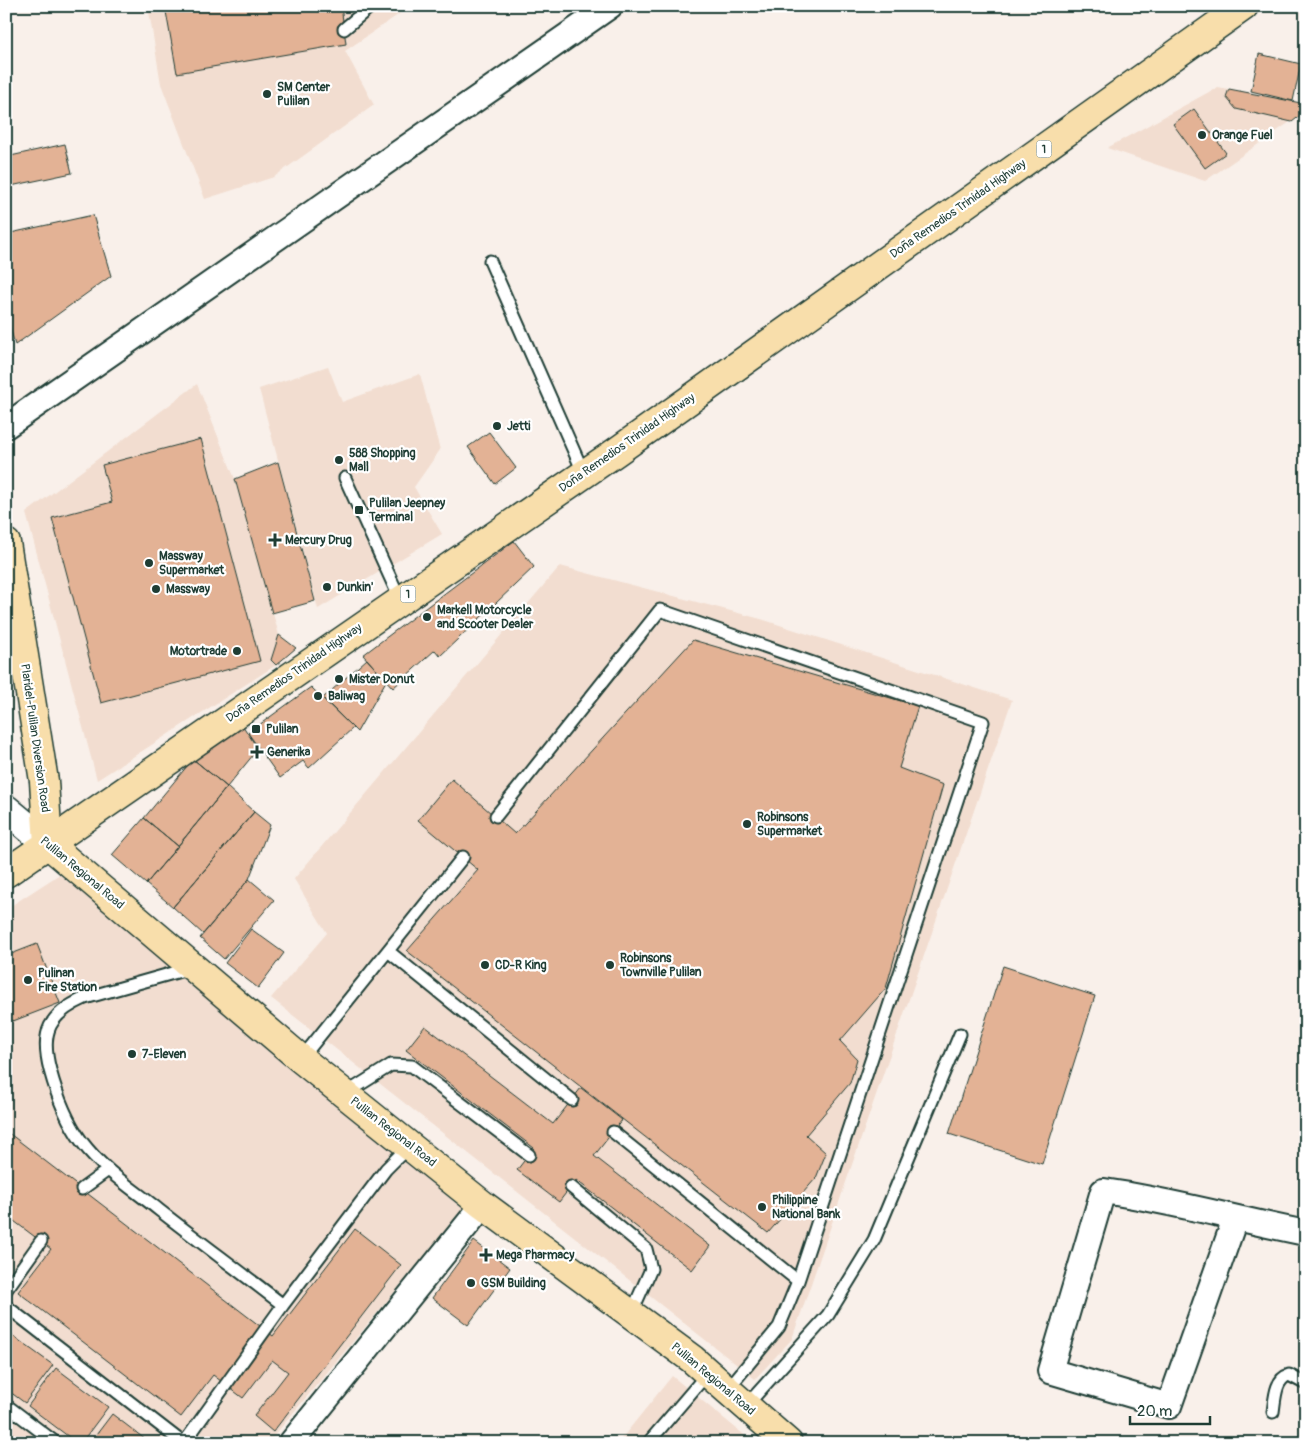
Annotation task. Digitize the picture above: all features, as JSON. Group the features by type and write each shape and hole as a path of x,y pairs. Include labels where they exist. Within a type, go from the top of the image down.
{"main road":[{"name":"Doña Remedios Trinidad Highway","path":"6,873 400,599 584,474 1104,108 1244,6"},
{"name":"Plaridel-Pulilan Diversion Road","path":"6,543 44,781 48,844"},
{"name":"Pulilan Regional Road","path":"6,809 301,1060 483,1205 692,1359 788,1443"}],"street":[{"path":"6,426 610,6"},
{"path":"1235,1219 1169,1406 1050,1371 1103,1191 1128,1194 1235,1219 1306,1233"},
{"path":"290,1443 483,1205"}],"lane":[{"path":"344,29 371,6"},
{"path":"490,261 584,474"},
{"path":"344,478 400,599"},
{"path":"496,816 660,610 983,722 798,1281 779,1327 726,1390"},
{"path":"301,1060 463,857"},
{"path":"388,951 572,1100"},
{"path":"194,967 85,998 70,1005 50,1026 45,1036 46,1054 57,1094 68,1119 83,1143 108,1170 283,1305"},
{"path":"648,1443 726,1390 828,1314 874,1240 960,1034"},
{"path":"345,1094 391,1065 412,1066 529,1155"},
{"path":"613,1132 798,1281"},
{"path":"6,1306 184,1443 283,1305 386,1169 410,1145"},
{"path":"82,1189 108,1170"},
{"path":"571,1187 646,1249 650,1269 631,1314"},
{"path":"6,1290 41,1241"},
{"path":"1273,1412 1279,1381 1289,1375 1306,1384"},
{"path":"6,1405 56,1443"}],"shaded area":[{"name":"SM Center Pulilan","path":"148,6 411,6 345,51 374,105 274,177 205,199 161,84"},
{"name":"Orange Fuel","path":"1218,87 1306,104 1306,111 1205,181 1107,148"},
{"name":"Pulilan Jeepney Terminal","path":"328,366 342,402 420,374 440,450 414,487 442,534 318,609 259,389"},
{"name":"Massway Supermarket","path":"197,384 235,479 279,635 271,660 276,665 97,780 26,513"},
{"name":"Robinsons Townville Pulilan","path":"560,566 761,619 1012,700 792,1339 755,1379 271,998 327,933 294,879"},
{"path":"63,872 465,1208 268,1443 21,1443 6,1431 6,909"},
{"path":"672,1376 754,1443 618,1443"}],"building":[{"path":"165,6 341,6 346,44 177,73"},
{"path":"1259,54 1301,64 1293,101 1251,91"},
{"path":"1229,89 1306,104 1306,111 1292,122 1236,109 1226,97"},
{"path":"1194,109 1226,153 1205,168 1173,124"},
{"path":"65,144 72,173 6,187 6,157"},
{"path":"93,215 111,276 15,345 6,313 6,234"},
{"path":"489,432 516,468 495,484 468,447"},
{"name":"Massway","path":"201,439 260,661 101,703 52,518 112,502 102,465"},
{"name":"Mercury Drug","path":"278,462 315,601 272,613 235,479"},
{"path":"514,541 534,567 440,656 435,650 393,688 363,655"},
{"path":"279,635 296,648 276,665 271,660"},
{"path":"693,640 918,706 899,768 943,785 886,988 840,1041 857,1059 850,1083 806,1135 826,1153 816,1178 768,1233 407,951 478,870 418,820 452,779 515,834"},
{"path":"367,659 386,681 357,732 323,698"},
{"path":"311,687 353,728 309,768 303,761 280,778 248,733"},
{"path":"243,726 258,749 227,787 193,759"},
{"path":"193,759 227,787 178,846 144,818"},
{"path":"227,787 254,812 173,907 146,884"},
{"path":"254,812 270,825 249,879 203,934 173,907"},
{"path":"144,818 178,846 146,884 112,855"},
{"path":"249,879 274,900 224,959 200,938"},
{"path":"251,929 284,953 258,988 225,963"},
{"name":"Pulinan Fire Station","path":"37,944 60,1003 8,1023 6,1017 6,956"},
{"path":"1003,966 1095,996 1042,1164 949,1134"},
{"path":"425,1026 553,1124 581,1088 622,1120 594,1156 710,1246 692,1270 576,1180 559,1202 517,1170 534,1148 406,1050"},
{"path":"6,1131 273,1336 355,1229 401,1265 273,1432 254,1416 288,1372 272,1360 243,1398 213,1375 181,1417 18,1292 51,1249 6,1215"},
{"name":"GSM Building","path":"474,1241 510,1268 468,1325 432,1298"},
{"path":"6,1331 53,1365 25,1403 6,1389"},
{"path":"56,1368 108,1407 81,1443 77,1443 28,1406"},
{"path":"112,1414 150,1443 90,1443"}],"place":[{"name":"SM Center Pulilan","path":"267,94"},
{"name":"Orange Fuel","path":"1202,135"},
{"name":"Jetti","path":"497,426"},
{"name":"588 Shopping Mall","path":"339,460"},
{"name":"Pulilan Jeepney Terminal","path":"359,510"},
{"name":"Mercury Drug","path":"275,540"},
{"name":"Massway Supermarket","path":"149,563"},
{"name":"Dunkin'","path":"327,587"},
{"name":"Massway","path":"156,589"},
{"name":"Markell Motorcycle and Scooter Dealer","path":"427,617"},
{"name":"Motortrade","path":"237,651"},
{"name":"Mister Donut","path":"339,679"},
{"name":"Baliwag","path":"318,696"},
{"name":"Pulilan","path":"256,729"},
{"name":"Generika","path":"257,752"},
{"name":"Robinsons Supermarket","path":"747,824"},
{"name":"CD-R King","path":"485,965"},
{"name":"Robinsons Townville Pulilan","path":"610,965"},
{"name":"Pulinan Fire Station","path":"28,980"},
{"name":"7-Eleven","path":"132,1054"},
{"name":"Philippine National Bank","path":"762,1207"},
{"name":"Mega Pharmacy","path":"486,1255"},
{"name":"GSM Building","path":"471,1283"}]}
